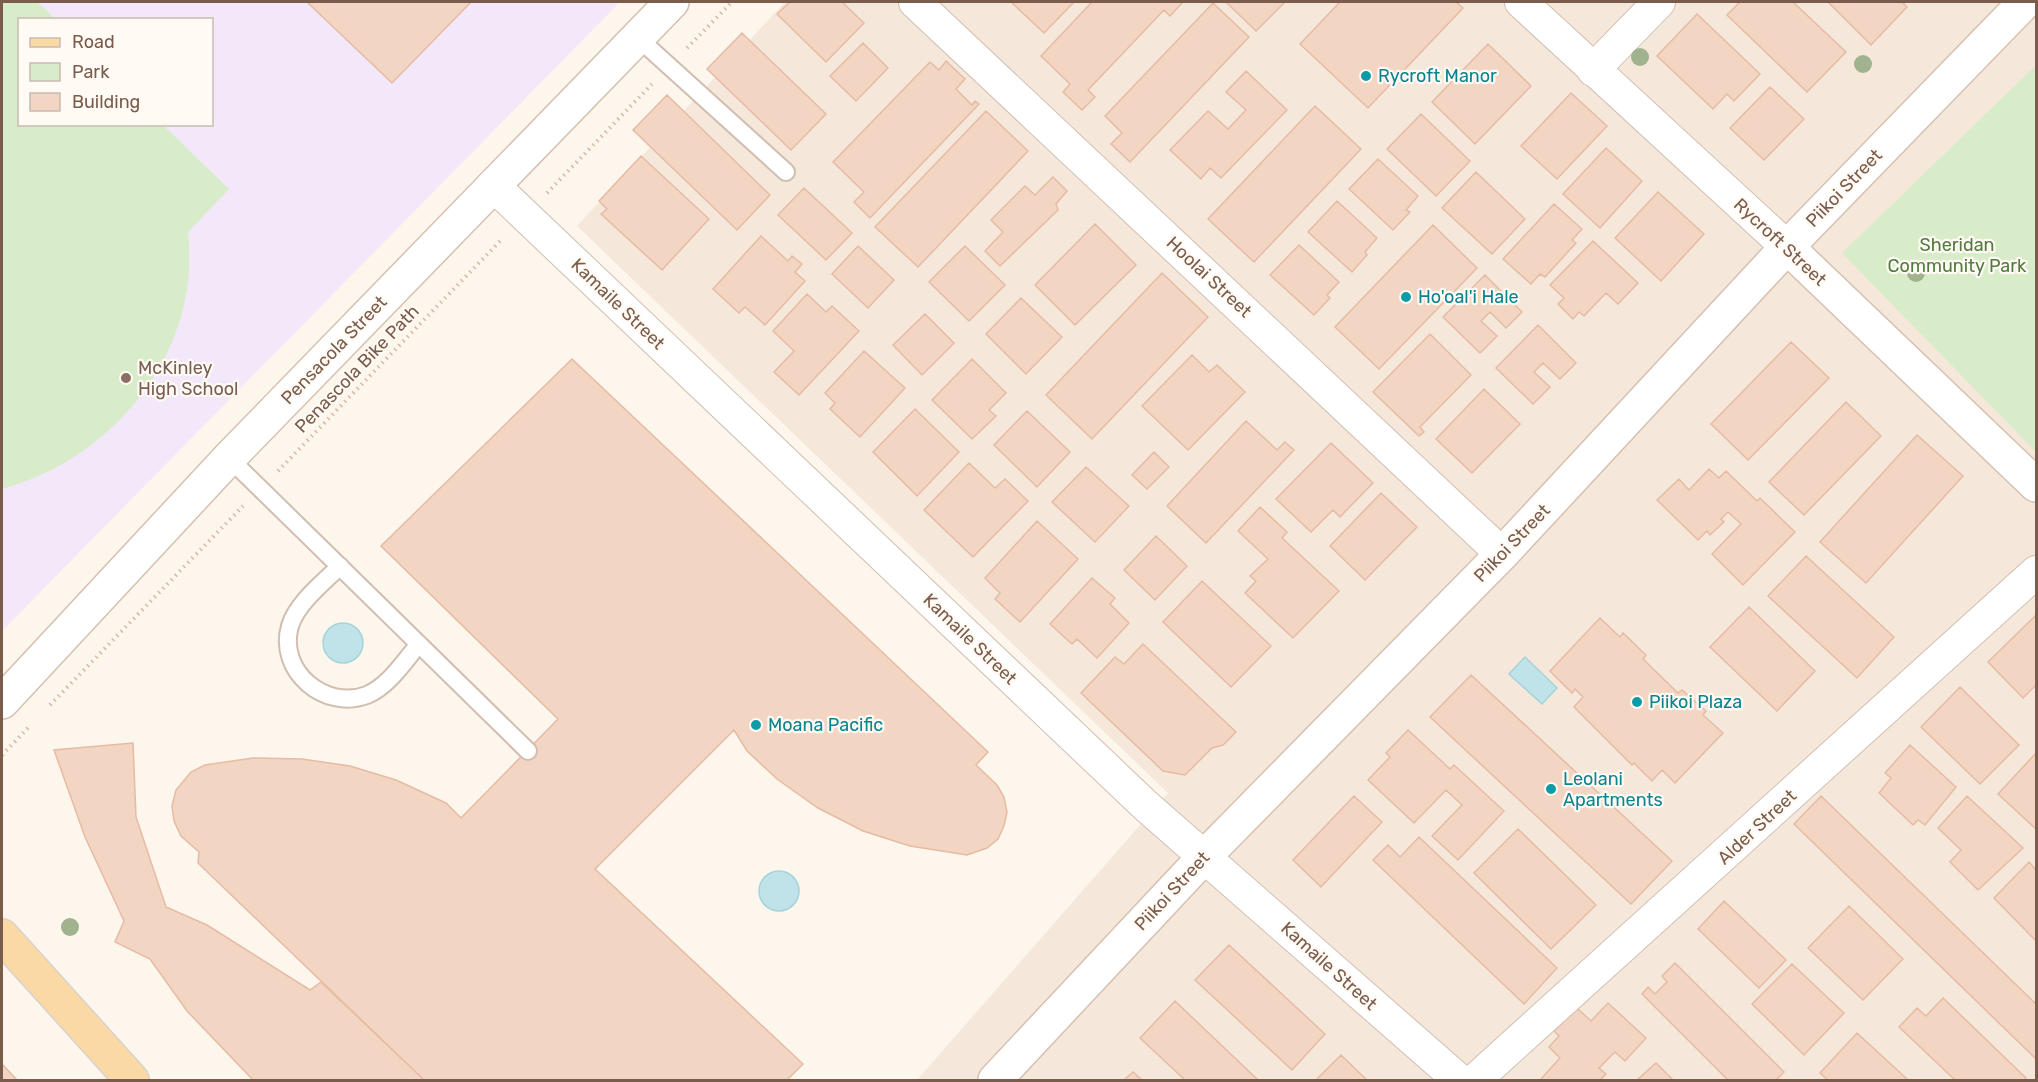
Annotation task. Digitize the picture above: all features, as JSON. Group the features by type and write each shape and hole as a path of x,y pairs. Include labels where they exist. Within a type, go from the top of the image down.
{"main road":[{"name":"Pensacola Street","path":"2,702 229,458 672,2"},
{"name":"Piikoi Street","path":"995,1080 1205,856 1502,554 1787,247 2025,2"},
{"name":"Rycroft Street","path":"1787,247 2037,485"},
{"path":"2,936 132,1080"}],"street":[{"name":"Hoolai Street","path":"915,2 1502,554"},
{"name":"Rycroft Street","path":"1521,2 1787,247"},
{"path":"1593,70 1659,2"},
{"name":"Kamaile Street","path":"493,185 1144,805 1459,1080"},
{"name":"Alder Street","path":"1475,1080 2037,572"}],"lane":[{"path":"637,37 786,172"},
{"path":"229,458 528,751"},
{"path":"340,566 299,609 290,625 288,643 291,662 301,678 315,690 332,697 351,699 369,694 384,683 420,644"}],"path":[{"name":"Penascola Bike Path","path":"43,712 732,2"},
{"path":"2,755 35,721"}],"shaded area":[{"name":"McKinley High School","path":"2,2 620,2 2,631"},
{"path":"785,2 2036,2 2036,1080 917,1080 1168,793 577,226"}],"green space":[{"path":"2,2 37,2 55,18 18,18 18,126 164,126 229,189 188,232 189,276 180,319 165,358 142,394 113,426 80,453 42,474 2,489"},
{"name":"Sheridan Community Park","path":"2036,65 2036,452 1842,253"}],"water":[{"path":"343,623 357,629 363,643 357,657 343,663 329,657 323,643 329,629"},
{"path":"1525,657 1557,688 1542,704 1509,674"},
{"path":"779,871 793,877 799,891 793,905 779,911 765,905 759,891 765,877"}],"building":[{"path":"307,2 471,2 392,83"},
{"path":"790,2 842,2 864,23 826,62 777,14"},
{"path":"1011,2 1074,2 1044,33"},
{"path":"1092,2 1183,2 1170,16 1164,10 1088,90 1095,97 1082,110 1063,92 1070,84 1041,56"},
{"path":"1285,2 1256,31 1227,3"},
{"name":"Rycroft Manor","path":"1340,2 1456,2 1463,8 1368,108 1300,44"},
{"path":"1740,2 1793,2 1846,52 1807,92 1727,15"},
{"path":"1828,2 1902,2 1907,7 1871,45"},
{"path":"1213,3 1249,37 1130,162 1111,144 1122,133 1105,116"},
{"path":"1697,14 1760,74 1734,101 1727,94 1713,109 1657,56"},
{"path":"742,33 826,114 791,150 707,69"},
{"path":"863,43 888,68 856,101 830,76"},
{"path":"1488,44 1531,86 1475,144 1432,102"},
{"path":"946,61 965,79 956,89 972,105 975,101 979,104 870,218 854,202 864,192 833,162 930,62 939,70"},
{"path":"1246,71 1287,110 1221,178 1210,168 1201,179 1170,150 1208,111 1228,129 1246,110 1226,92"},
{"path":"1770,87 1804,119 1764,160 1730,128"},
{"path":"1571,93 1607,126 1557,179 1521,146"},
{"path":"667,95 770,195 737,230 633,130"},
{"path":"1315,106 1361,149 1254,262 1208,219"},
{"path":"986,111 1028,151 918,267 875,227"},
{"path":"1421,114 1470,161 1436,196 1387,149"},
{"path":"1606,148 1642,181 1600,228 1563,194"},
{"path":"641,156 709,219 662,270 601,214 607,209 599,201"},
{"path":"1378,159 1418,196 1406,210 1410,212 1393,230 1349,189"},
{"path":"1476,172 1525,219 1492,254 1442,208"},
{"path":"1053,177 1067,191 1056,204 1058,210 1000,266 985,251 1003,232 991,220 1025,186 1035,195"},
{"path":"804,188 852,233 826,260 778,215"},
{"path":"1658,192 1704,234 1661,281 1615,238"},
{"path":"1337,201 1377,238 1365,252 1367,255 1352,272 1308,232"},
{"path":"1554,204 1582,229 1572,240 1576,243 1545,277 1540,274 1531,284 1503,259"},
{"path":"1095,224 1136,265 1075,325 1035,285"},
{"name":"Ho'oal'i Hale","path":"1433,225 1477,268 1379,369 1335,327"},
{"path":"761,236 788,261 792,256 802,264 795,272 805,281 765,325 745,307 739,313 713,289"},
{"path":"1593,241 1638,283 1618,304 1606,293 1584,316 1579,312 1573,319 1558,304 1564,298 1550,285"},
{"path":"1299,245 1339,282 1327,295 1330,298 1314,315 1270,275"},
{"path":"858,246 894,280 868,308 832,274"},
{"path":"965,246 1005,285 969,321 929,282"},
{"path":"1162,273 1208,317 1092,439 1046,395"},
{"path":"1485,275 1522,312 1506,328 1490,312 1481,321 1497,336 1480,353 1443,317"},
{"path":"807,294 826,312 832,306 859,331 799,395 774,372 794,351 773,331"},
{"path":"1021,298 1062,337 1026,374 986,334"},
{"path":"925,314 954,343 922,375 893,345"},
{"path":"1538,325 1576,363 1560,379 1543,363 1534,372 1550,387 1533,404 1496,368"},
{"path":"1430,334 1471,375 1420,427 1424,432 1419,436 1373,392"},
{"path":"1791,342 1829,378 1748,460 1711,424"},
{"path":"864,351 905,388 860,437 830,409 835,403 825,393"},
{"path":"1192,355 1209,372 1217,365 1245,392 1188,450 1142,406"},
{"name":"Moana Pacific","path":"572,359 988,752 976,765 997,785 1004,797 1007,812 1004,826 998,839 987,848 967,855 910,846 863,831 818,808 777,779 747,751 734,730 595,869 803,1064 787,1080 424,1080 198,863 199,852 181,836 174,821 172,806 176,790 191,772 205,765 253,758 302,759 350,766 396,780 446,803 461,818 558,719 381,546"},
{"path":"972,359 1006,393 989,410 996,416 972,439 932,400"},
{"path":"1484,389 1520,424 1472,473 1436,439"},
{"path":"1846,402 1881,436 1804,515 1769,482"},
{"path":"915,409 959,452 917,496 873,452"},
{"path":"1027,411 1070,452 1037,487 994,445"},
{"path":"1246,421 1277,450 1285,442 1294,450 1206,543 1167,506"},
{"path":"1917,435 1963,476 1866,583 1820,542"},
{"path":"1331,443 1373,483 1340,517 1333,510 1311,532 1276,499"},
{"path":"1154,452 1169,467 1147,489 1132,475"},
{"path":"969,463 995,488 1005,479 1028,501 973,557 924,510"},
{"path":"1086,467 1129,506 1095,542 1052,502"},
{"path":"1709,469 1719,478 1726,471 1757,501 1760,498 1795,532 1743,585 1712,554 1741,524 1728,512 1721,519 1724,522 1710,535 1707,531 1698,540 1657,500 1679,479 1689,490"},
{"path":"1381,493 1417,527 1365,580 1330,546"},
{"path":"1260,507 1287,532 1282,538 1339,591 1293,638 1245,593 1256,581 1250,576 1268,559 1238,531"},
{"path":"1037,521 1078,559 1020,622 995,599 1000,593 985,578"},
{"path":"1156,536 1187,566 1155,600 1124,570"},
{"path":"1806,556 1894,637 1857,678 1768,596"},
{"path":"1092,578 1115,598 1110,604 1129,623 1097,658 1077,639 1072,644 1050,624"},
{"path":"1202,581 1271,646 1231,687 1163,622"},
{"path":"1749,607 1815,671 1777,711 1710,647"},
{"path":"2036,615 2036,685 2023,698 1988,662"},
{"name":"Piikoi Plaza","path":"1600,618 1620,637 1623,633 1646,655 1643,659 1678,693 1682,690 1706,711 1703,715 1723,733 1675,783 1662,770 1652,781 1634,763 1632,765 1574,707 1583,697 1575,689 1572,693 1550,671"},
{"path":"1143,644 1236,732 1223,745 1212,748 1185,775 1163,771 1081,693 1115,657 1124,664"},
{"name":"Leolani Apartments","path":"1471,675 1672,861 1631,904 1430,717"},
{"path":"1960,687 2019,745 1980,784 1921,727"},
{"path":"1408,730 1450,769 1454,765 1504,811 1458,860 1432,836 1462,805 1446,790 1414,823 1368,780 1390,757 1386,753"},
{"path":"133,743 136,817 166,907 207,925 310,990 321,982 424,1080 253,1080 187,1011 150,959 115,942 124,921 85,837 54,750"},
{"path":"1910,745 1956,787 1925,825 1918,820 1913,825 1879,793 1891,778 1885,773"},
{"path":"2036,753 2036,829 1998,794"},
{"path":"1354,796 1382,822 1321,887 1293,860"},
{"path":"1821,796 2036,1004 2036,1059 1794,824"},
{"path":"1967,796 2023,848 1978,890 1950,862 1961,850 1938,828"},
{"path":"1518,829 1596,905 1551,949 1474,873"},
{"path":"1419,837 1557,968 1524,1004 1373,860 1388,845 1400,857"},
{"path":"2029,862 2036,870 2036,941 1994,898"},
{"path":"1724,901 1786,960 1759,988 1698,929"},
{"path":"1849,906 1903,959 1863,1000 1808,948"},
{"path":"1229,945 1325,1034 1292,1070 1195,980"},
{"path":"1675,963 1784,1072 1776,1080 1728,1080 1642,994 1648,987 1655,994 1667,982 1662,976"},
{"path":"1792,964 1844,1013 1804,1055 1752,1004"},
{"path":"1943,998 2026,1078 2024,1080 1955,1080 1899,1027 1917,1008 1926,1016"},
{"path":"1175,1001 1258,1080 1185,1080 1140,1038"},
{"path":"1608,1003 1646,1038 1625,1061 1615,1052 1599,1068 1606,1074 1600,1080 1541,1079 1560,1058 1549,1047 1559,1036 1554,1031 1577,1008 1591,1021"},
{"path":"1857,1033 1908,1080 1828,1080 1820,1073"},
{"path":"1341,1055 1367,1080 1316,1080"},
{"path":"1656,1063 1673,1080 1637,1080"},
{"path":"2,1064 17,1080 2,1080"},
{"path":"1133,1072 1142,1080 1124,1080"}],"place":[{"name":"Rycroft Manor","path":"1366,76"},
{"name":"Ho'oal'i Hale","path":"1406,297"},
{"name":"McKinley High School","path":"126,378"},
{"name":"Piikoi Plaza","path":"1637,702"},
{"name":"Moana Pacific","path":"756,725"},
{"name":"Leolani Apartments","path":"1551,789"}]}
